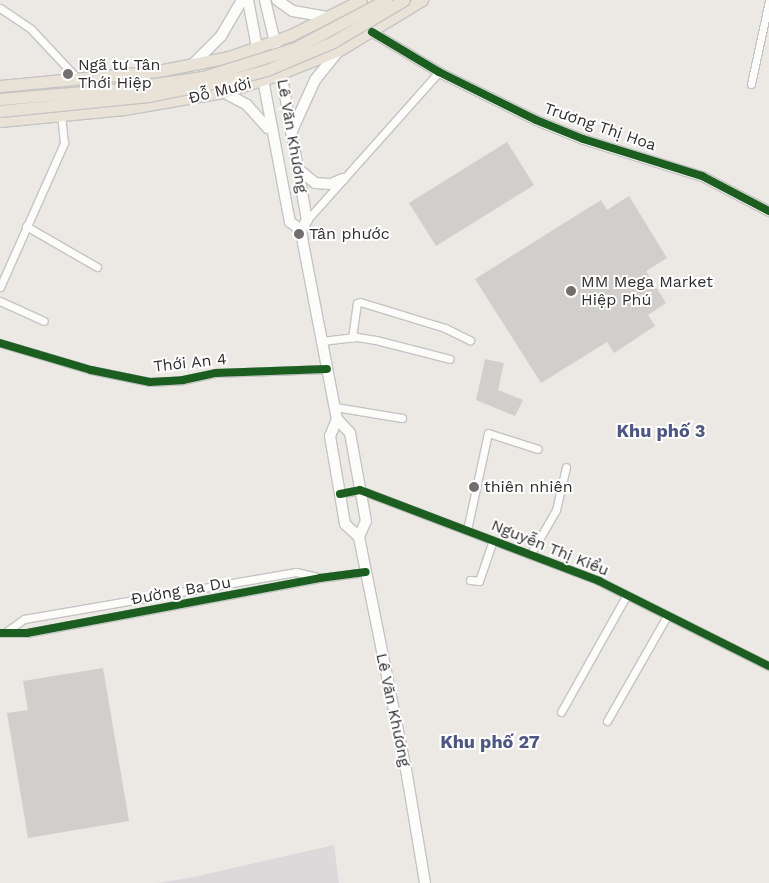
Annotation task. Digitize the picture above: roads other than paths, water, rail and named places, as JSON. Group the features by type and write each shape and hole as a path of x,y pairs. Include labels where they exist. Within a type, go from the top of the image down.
{"highway":[{"name":"Đỗ Mười","path":"0,86 78,79 192,65 226,57 255,49 297,32 360,0"},
{"path":"0,99 120,89 203,77 295,48 386,0"},
{"path":"0,111 148,96 237,78 295,60 333,42 404,0"},
{"name":"Đỗ Mười","path":"0,121 178,101 229,91 281,74 341,49 422,0"},
{"path":"297,32 308,63"},
{"path":"226,57 229,91"}],"main road":[{"path":"192,65 222,36 242,0"},
{"name":"Lê Văn Khương","path":"248,0 255,49 290,222 300,230 335,407 337,419 330,436 345,524 359,537"},
{"name":"Lê Văn Khương","path":"265,0 275,41 307,220"},
{"path":"278,0 293,11 329,17"},
{"path":"291,134 315,80 341,49"},
{"path":"229,91 247,105 272,133"},
{"path":"296,166 304,178 314,183 331,184 343,179"},
{"path":"300,230 307,220"},
{"name":"Lê Văn Khương","path":"337,419 350,433 366,521 359,537 425,883"}],"street":[{"path":"751,84 769,1"},
{"path":"0,8 31,29 78,79"},
{"name":"Trương Thị Hoa","path":"372,32 438,72 560,131 702,176 769,211"},
{"path":"307,220 438,72"},
{"path":"0,287 64,143 61,115"},
{"path":"26,226 97,267"},
{"path":"0,301 44,321"},
{"path":"352,338 357,304 360,302 446,328 470,340"},
{"path":"322,341 352,338 376,340 450,359"},
{"name":"Thới An 4","path":"0,343 91,370 150,382 182,380 216,372 327,369"},
{"path":"335,407 402,418"},
{"path":"467,530 488,433 538,449"},
{"path":"530,555 556,510 566,468"},
{"path":"340,494 360,490"},
{"name":"Nguyễn Thị Kiểu","path":"360,490 599,581 769,666"},
{"path":"470,580 479,581 493,540"},
{"name":"Đường Ba Du","path":"4,632 24,620 296,572 320,578"},
{"name":"Đường Ba Du","path":"4,632 27,633 320,578 366,572"},
{"path":"561,712 626,596"},
{"path":"137,600 142,612"},
{"path":"607,721 667,616"}],"place":[{"name":"Ngã tư Tân Thới Hiệp","path":"68,74"},
{"name":"Tân phước","path":"299,234"},
{"name":"MM Mega Market Hiệp Phú","path":"571,291"},
{"name":"thiên nhiên","path":"474,487"}],"district":[{"name":"Khu phố 3","path":"661,431"},
{"name":"Khu phố 27","path":"490,742"}]}
